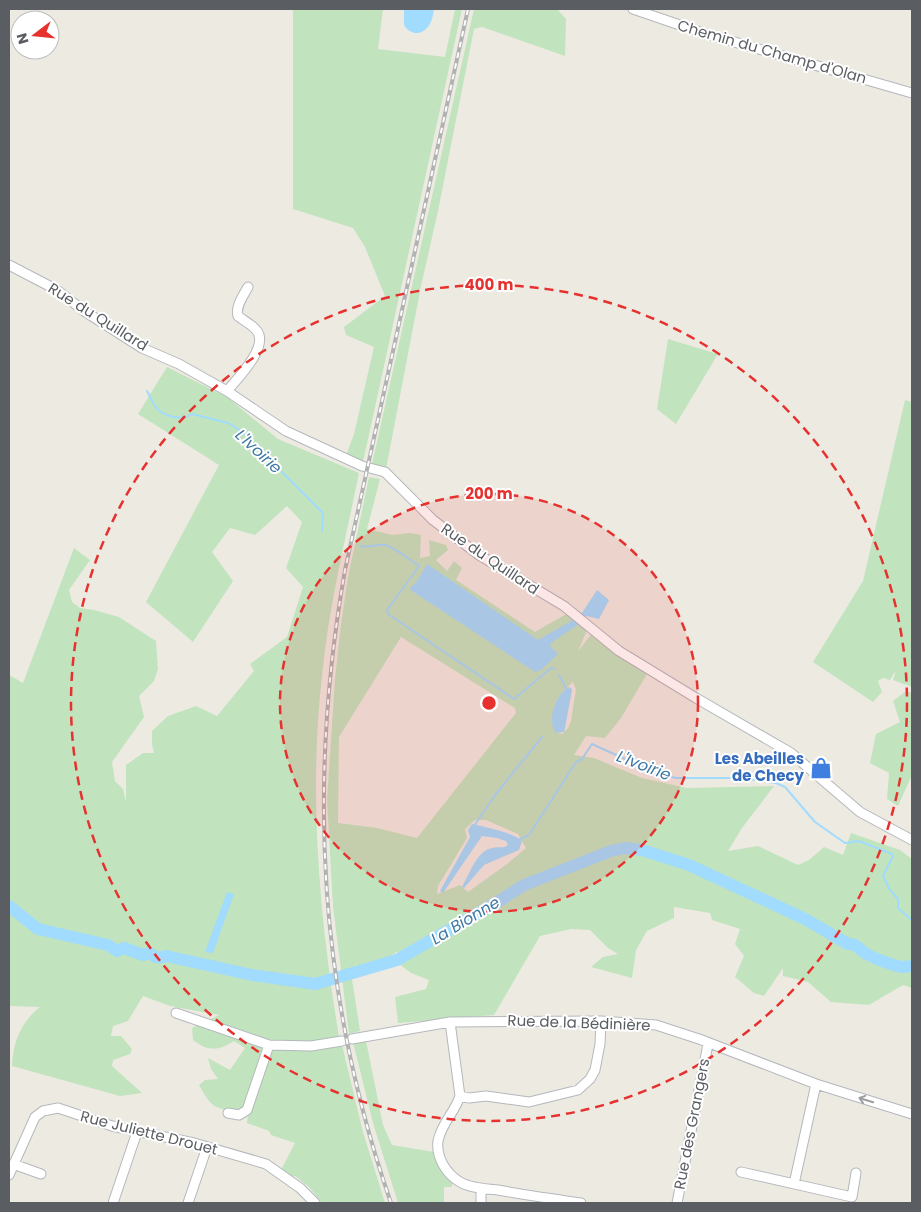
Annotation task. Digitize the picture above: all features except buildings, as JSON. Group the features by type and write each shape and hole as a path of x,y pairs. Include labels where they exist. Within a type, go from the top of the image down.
{"street":[{"name":"Chemin du Champ d'Olan","path":"633,9 703,33 912,93"},
{"name":"Rue du Quillard","path":"9,265 57,290 84,311 142,348 179,364 227,391 286,431 362,466 385,472 433,520 479,555 564,606 619,651 791,753 860,812 912,840"},
{"path":"227,391 257,353 261,344 256,329 238,316 237,313 237,308 248,287"},
{"path":"176,1013 269,1045 310,1046 342,1041"},
{"name":"Rue de la Bédinière","path":"352,1039 450,1022 512,1020 601,1021 656,1025 699,1039 816,1084 912,1114"},
{"path":"460,1096 469,1098 486,1096 529,1102 548,1099 578,1090 590,1079 595,1070 600,1044 601,1021"},
{"path":"450,1022 460,1096 458,1104 440,1132 438,1143 439,1156 450,1174 461,1183 481,1188 581,1203"},
{"name":"Rue des Grangers","path":"677,1203 708,1044"},
{"path":"228,1113 239,1114 247,1110 269,1045"},
{"path":"794,1184 816,1084"},
{"name":"Rue Juliette Drouet","path":"9,1175 35,1117 48,1109 58,1108 90,1120 137,1132 194,1143 266,1164 300,1188 315,1203"},
{"path":"113,1203 137,1132"},
{"path":"188,1203 207,1148"},
{"path":"13,1164 41,1174"},
{"path":"741,1172 852,1197 856,1172"},
{"path":"480,1203 481,1188"}],"green space":[{"path":"293,9 383,9 378,49 445,57 455,9 462,9 363,462 346,456 354,434 374,347 346,335 344,327 385,296 365,247 353,228 293,209"},
{"path":"474,9 557,9 566,19 565,56 482,27 474,29 438,211 421,286 386,469 372,464"},
{"path":"668,339 718,354 676,424 657,409"},
{"path":"167,367 227,397 278,439 359,473 326,643 316,760 316,806 321,899 339,1037 310,1043 265,1039 246,1108 239,1112 214,1106 199,1085 205,1080 218,1079 211,1069 208,1058 230,1070 245,1048 234,1041 214,1049 204,1047 193,1040 192,1028 219,1015 170,1006 143,996 128,1021 113,1026 111,1036 121,1036 132,1049 130,1054 113,1060 112,1066 142,1093 120,1096 12,1066 14,1049 19,1033 28,1019 40,1007 9,1006 9,675 23,683 74,548 90,560 69,590 72,602 80,608 119,617 156,641 158,669 154,681 139,696 144,717 112,762 115,781 123,789 126,802 126,765 143,753 154,753 152,731 168,716 196,706 217,716 254,671 250,664 287,637 303,587 286,568 302,522 287,506 255,535 230,528 212,552 233,581 193,642 146,602 219,465 138,414"},
{"path":"905,400 912,402 912,687 893,680 896,670 890,680 883,678 878,681 882,692 873,702 813,662 863,581"},
{"path":"369,477 380,479 367,529 393,535 410,533 421,535 420,558 430,556 429,540 446,545 448,550 436,560 447,571 454,561 462,568 456,580 535,632 568,613 587,630 578,651 591,635 647,674 621,718 605,738 586,736 574,755 594,758 642,778 687,788 774,786 742,828 728,851 758,846 798,865 809,860 824,847 843,855 851,833 900,850 912,859 912,988 903,985 869,1005 831,1002 808,982 783,976 783,968 764,996 754,993 735,977 744,956 735,944 740,929 712,920 710,913 674,907 674,918 647,931 636,950 632,978 591,967 603,957 618,954 608,948 590,930 571,929 540,936 494,1015 398,1023 395,997 426,989 429,980 411,973 398,963 397,951 388,961 355,971 356,962 352,979 360,1031 349,1034 333,907 327,800 335,679 348,577","holes":["401,637 515,708 516,713 417,838 377,828 338,823 339,737","572,681 576,689 571,721 568,728 562,734 557,733 555,716 557,700","475,820 486,820 518,834 526,848 468,892 460,885 437,894 438,886 467,838 465,829"]},
{"path":"906,691 912,693 912,775 898,806 887,799 889,773 870,763 876,734 900,722 893,701"},
{"path":"366,1041 383,1125 392,1145 434,1152 441,1169 452,1182 452,1187 444,1187 444,1203 398,1203 373,1123 353,1042"},
{"path":"342,1045 363,1132 385,1203 322,1203 309,1187 295,1176 291,1177 281,1170 295,1143 271,1135 269,1131 247,1123 248,1114 269,1053 276,1048"}],"water":[{"path":"404,9 434,9 429,26 424,31 418,33 406,28 404,25"},
{"path":"427,564 538,640 580,616 597,590 609,600 599,619 586,616 579,624 551,643 550,646 558,654 541,670 535,672 409,589 417,581"},
{"path":"570,687 572,690 564,732 557,733 552,722 552,715 557,700 565,689"},
{"path":"472,824 513,835 522,841 519,850 484,865 464,888 462,887 472,867 482,853 492,848 508,845 506,841 482,836 443,893 440,891 470,837 468,830"},
{"path":"227,892 234,894 213,953 205,952"}],"waterway":[{"name":"L'Ivoirie","path":"147,391 158,410 167,415 183,417 192,414 228,423 241,431 323,513 322,531"},
{"name":"L'Ivoirie","path":"361,546 389,546 419,566 387,610 388,614 514,699 551,668 555,669"},
{"name":"L'Ivoirie","path":"559,675 567,690"},
{"path":"474,826 495,795 542,737"},
{"name":"L'Ivoirie","path":"518,840 529,835 576,762 582,759 592,744 660,775 677,778 741,778 776,783 785,787 815,822 845,843 859,841 892,854 893,856 883,876 890,890 898,899 898,908 912,920"},
{"name":"La Bionne","path":"9,906 38,929 108,945 117,951 124,948 143,955 150,953 158,958 166,956 252,975 315,984 397,960 524,885 611,851 625,848 642,850 689,865 805,919 848,944 855,945 873,957 900,967 912,966"}],"railway":[{"path":"391,1203 367,1125 348,1047 335,969 327,890 324,811 326,731 333,651 345,570 468,9"}],"place":[{"name":"Les Abeilles de Checy","path":"821,768"}]}
